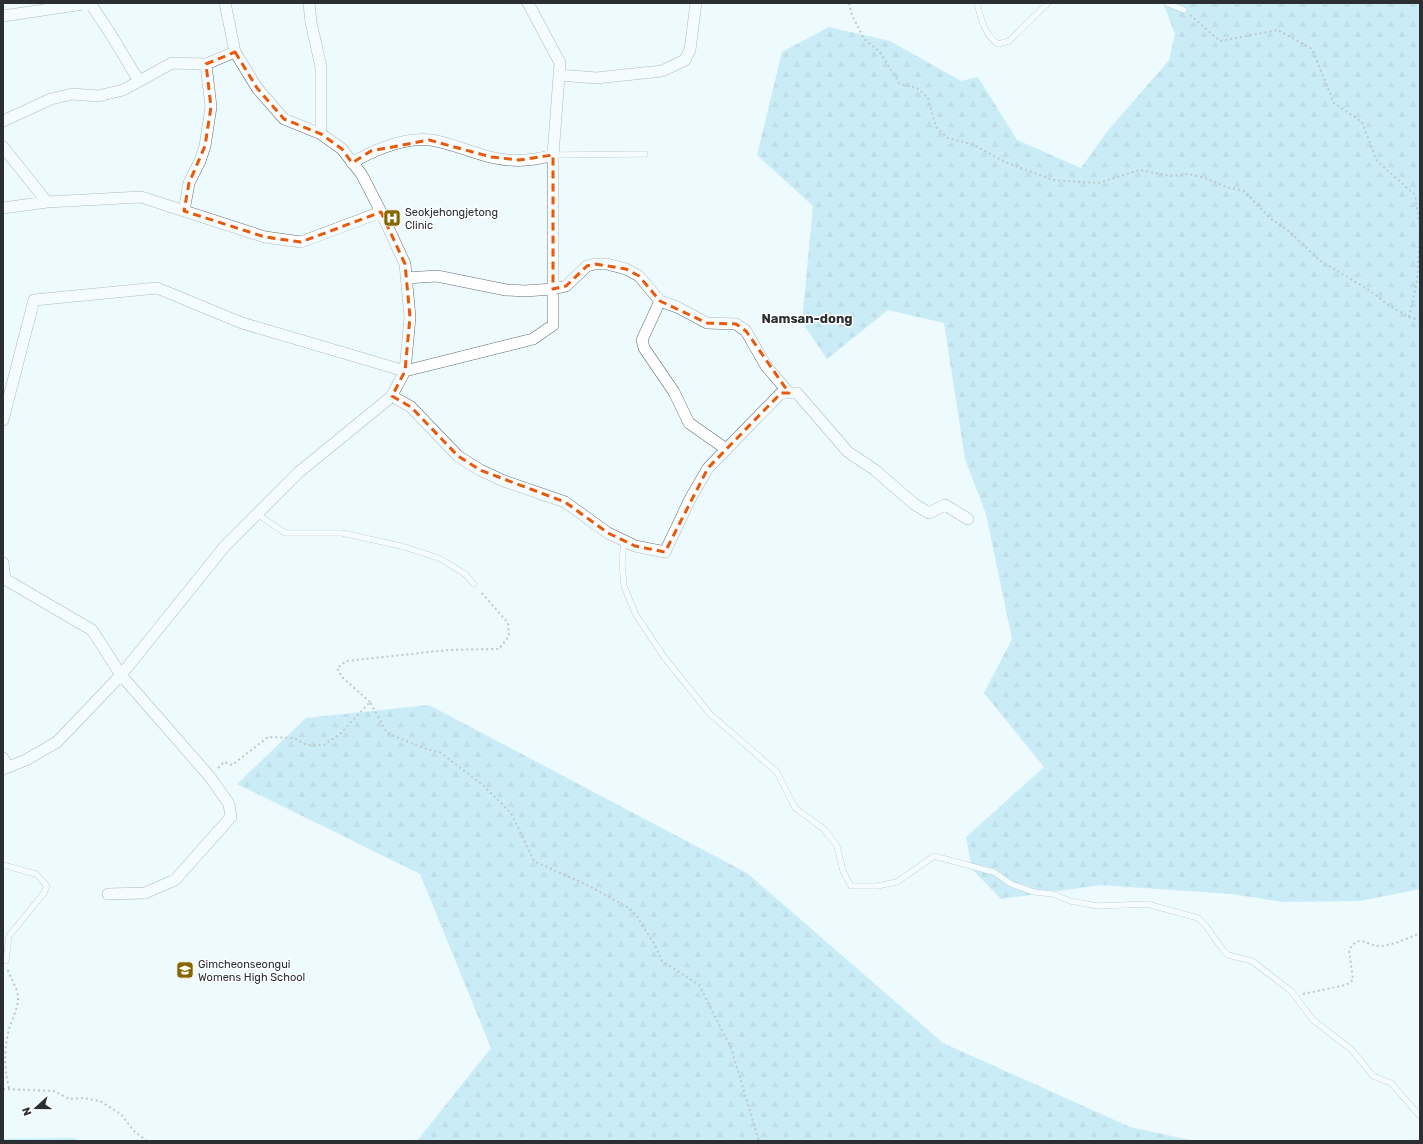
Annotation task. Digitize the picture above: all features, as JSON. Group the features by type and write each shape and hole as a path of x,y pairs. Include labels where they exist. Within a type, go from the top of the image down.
{"street":[{"path":"3,16 53,6 90,3 139,81"},
{"path":"4,764 26,760 57,742 121,675 225,546 256,513 299,472 391,396 405,372 410,317 405,264 381,212 362,175 342,150 321,134 284,119 257,88 235,52 226,3"},
{"path":"309,3 311,22 321,67 321,134"},
{"path":"3,420 34,300 157,288 242,323 405,372 533,340 553,325 553,155 560,63 528,3"},
{"path":"559,75 596,78 662,71 685,60 690,50 696,3"},
{"path":"3,121 51,99 72,94 98,96 123,90 172,63 206,64 235,52"},
{"path":"184,211 189,183 200,161 209,121 211,94 206,64"},
{"path":"352,163 371,151 392,145 429,140 491,157 519,160 539,159 553,155"},
{"path":"3,147 47,202"},
{"path":"3,208 47,202 141,197 265,237 301,242 381,212"},
{"path":"406,278 437,276 506,290 553,289 566,286 587,266 607,264 626,269 639,276 660,300 707,323 736,324 746,331 766,366 789,393"},
{"path":"660,300 642,340 644,348 674,392 689,423 726,449"},
{"path":"391,396 411,407 458,456 480,470 504,481 565,502 590,521 635,546 664,552 690,498 708,468 781,393 797,394 848,452 875,470 914,504 929,513 945,505 968,518"},
{"path":"3,563 4,578 92,630 121,675 210,777 229,804 231,817 175,880 145,893 108,894"}],"lane":[{"path":"977,3 989,38 998,44 1009,41 1048,3"},
{"path":"1166,3 1184,10"},
{"path":"553,155 645,154"},
{"path":"256,513 285,533 342,533 401,546 440,558 465,574 474,584"},
{"path":"624,541 622,563 624,586 636,615 664,657 710,714 778,772 796,808 824,829 837,846 843,871 851,886 877,886 897,882 934,856 994,872 1011,884 1034,892 1052,894 1070,901 1098,906 1146,904 1198,918 1228,955 1252,961 1290,991 1313,1020 1352,1050 1373,1076 1391,1083 1420,1116"},
{"path":"3,865 36,874 48,886 9,936 6,961"}],"path":[{"path":"849,3 852,15 864,39 879,51 900,84 917,88 928,98 936,127 948,138 974,145 1005,162 1053,180 1098,183 1140,170 1171,176 1188,174 1200,176 1226,186 1244,190 1270,218 1290,232 1319,260 1369,290 1387,304 1409,317 1420,320"},
{"path":"1184,10 1220,41 1278,30 1312,49 1334,102 1362,122 1377,161 1415,195 1420,226"},
{"path":"1409,317 1417,281 1420,234"},
{"path":"474,584 508,623 508,636 499,648 448,650 346,661 337,668 342,677 370,702 387,733 423,748 441,753 484,786 511,813 534,861 577,880 629,908 636,915 655,945 662,961 699,985 731,1048 759,1141"},
{"path":"210,777 224,762 232,765 268,737 294,738 306,745 324,745 340,734 370,702"},
{"path":"1297,1001 1300,995 1307,992 1346,985 1353,980 1349,950 1353,944 1363,940 1380,946 1406,939 1420,933"},
{"path":"6,961 10,977 18,995 17,1004 9,1031 5,1060 9,1088"},
{"path":"3,1089 9,1088 54,1091 69,1098 83,1098 100,1101 121,1114 133,1130 146,1141"}],"highlighted area":[{"path":"235,52 257,88 284,119 321,134 342,149 352,163 371,151 429,140 491,157 519,160 553,155 553,289 566,286 587,266 595,264 626,269 639,276 660,301 707,323 736,324 746,331 789,393 781,393 708,468 665,552 635,546 608,533 565,502 480,470 458,456 411,407 392,396 405,371 410,317 405,264 381,212 301,242 265,237 184,211 189,183 205,146 211,107 206,64"}],"green space":[{"path":"1163,3 1420,3 1420,889 1360,901 1283,902 1231,894 1101,885 1001,899 972,869 966,837 1044,767 984,693 1012,639 986,514 965,459 944,323 888,310 827,359 802,322 813,206 757,155 782,52 829,27 890,41 961,81 978,77 1017,140 1081,168 1106,133 1169,60 1175,34"},
{"path":"429,705 747,873 943,1043 1130,1127 1195,1141 417,1141 491,1048 420,874 237,784 306,718"},
{"path":"74,1138 78,1141 3,1141 3,1139"}],"place":[{"name":"Seokjehongjetong Clinic","path":"392,218"},
{"name":"Gimcheonseongui Womens High School","path":"185,970"}],"district":[{"name":"Namsan-dong","path":"807,318"}]}
